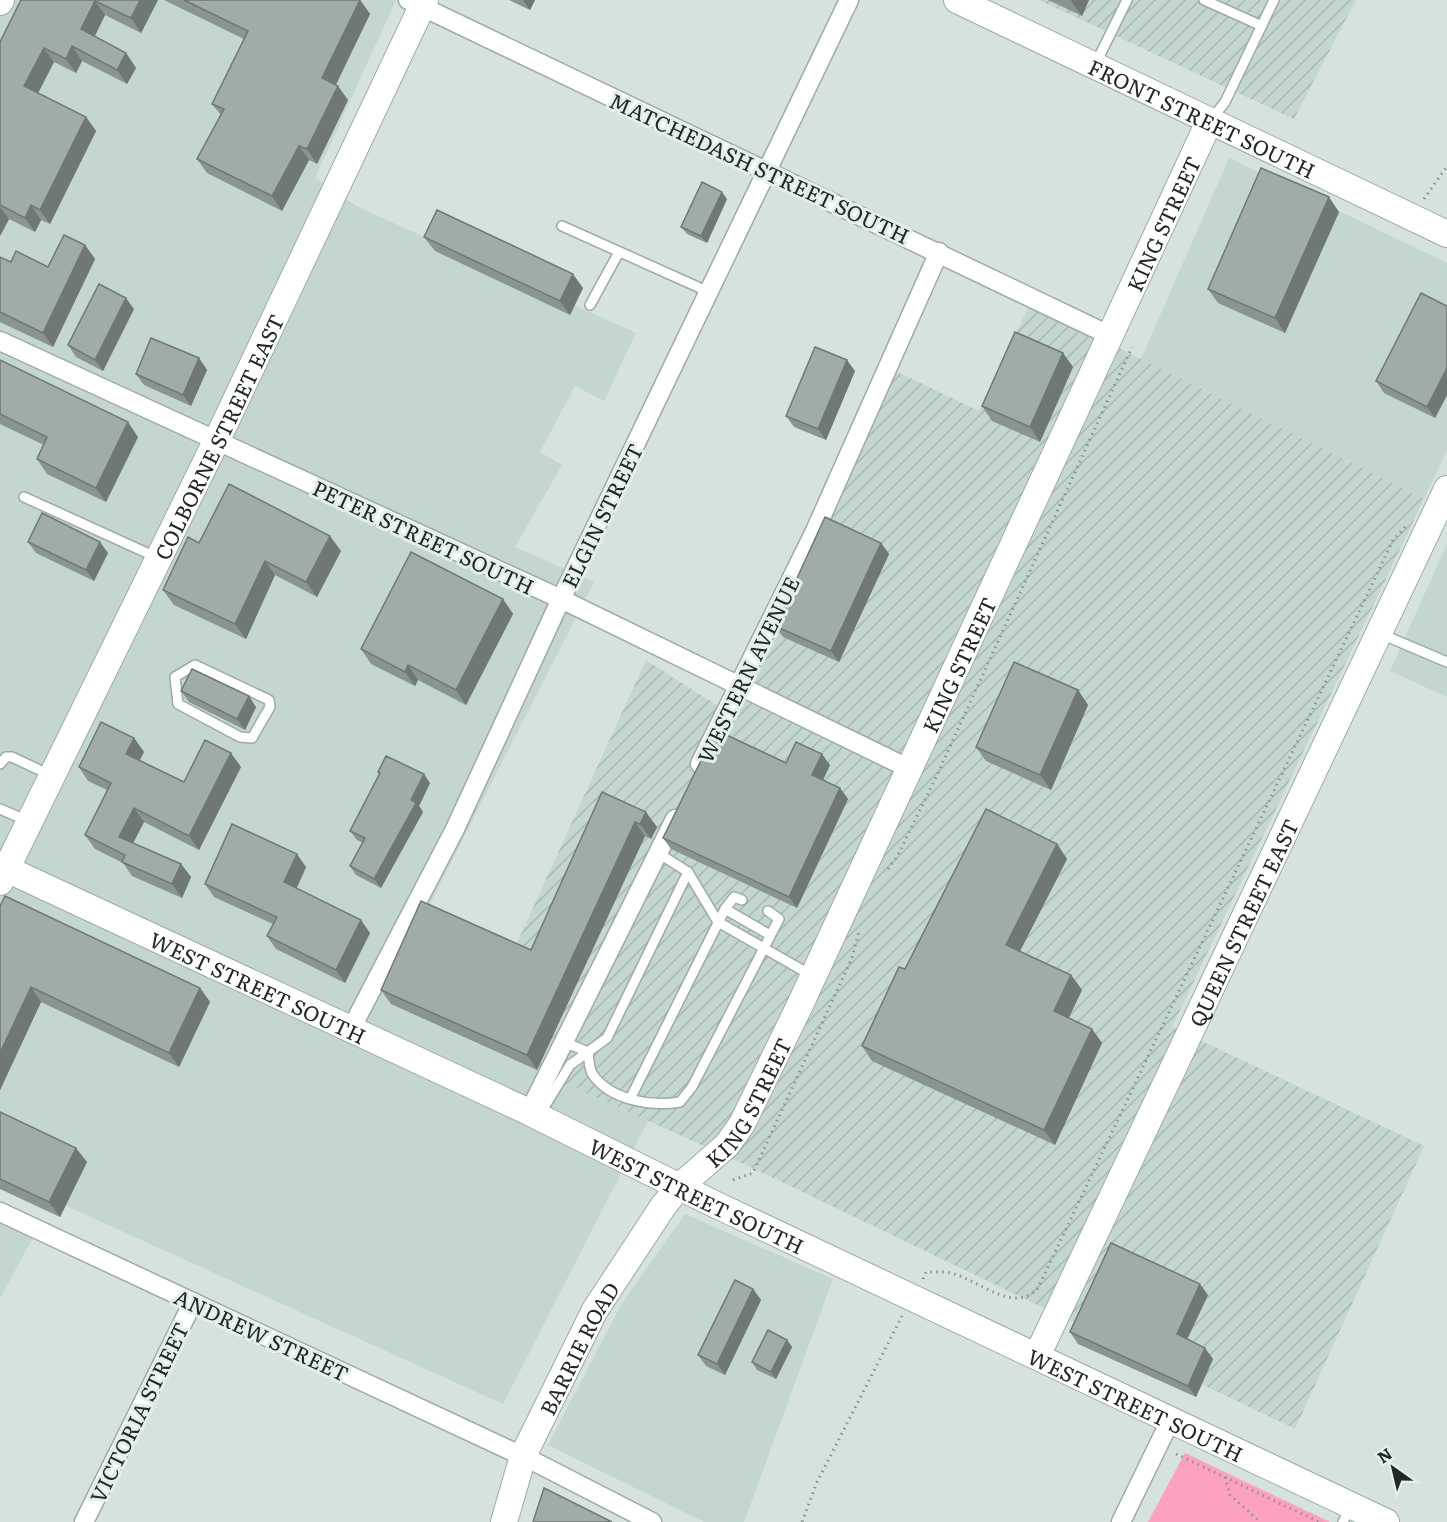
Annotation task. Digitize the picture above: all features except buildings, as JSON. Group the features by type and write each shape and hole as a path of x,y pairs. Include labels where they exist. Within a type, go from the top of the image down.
{"street":[{"name":"ELGIN STREET","path":"351,1029 455,829 561,599 849,0"},
{"name":"MATCHEDASH STREET SOUTH","path":"418,2 1122,341"},
{"name":"COLBORNE STREET EAST","path":"2,872 29,822 216,441 418,2"},
{"name":"FRONT STREET SOUTH","path":"966,2 1209,122 1447,234"},
{"name":"KING STREET","path":"679,1187 727,1145 742,1124 910,769 1122,341 1209,122"},
{"name":"WESTERN AVENUE","path":"693,779 736,686 815,531 939,252"},
{"name":"PETER STREET SOUTH","path":"0,341 561,599 910,769"},
{"name":"QUEEN STREET EAST","path":"1037,1356 1447,489"},
{"path":"533,1115 564,1042 683,800"},
{"name":"WEST STREET SOUTH","path":"2,872 351,1029 533,1115 679,1187 1180,1424 1347,1514 1386,1522"},
{"name":"BARRIE ROAD","path":"504,1522 524,1456 595,1310 679,1187"},
{"name":"ANDREW STREET","path":"0,1212 524,1456 652,1522"},
{"name":"VICTORIA STREET","path":"84,1522 193,1302"},
{"path":"1121,1522 1180,1424"}],"lane":[{"path":"1095,66 1127,0"},
{"path":"1204,0 1262,26"},
{"path":"1209,122 1224,102 1274,0"},
{"path":"562,226 709,292"},
{"path":"590,305 619,252"},
{"path":"24,497 158,558"},
{"path":"1379,633 1447,662"},
{"path":"195,665 201,666 264,696 269,700 270,707 255,735 246,739 178,704 175,678 195,665"},
{"path":"0,764 6,757 12,757 52,775"},
{"path":"0,809 29,822"},
{"path":"658,853 688,872 718,922 813,977"},
{"path":"533,1115 570,1065 607,1038 688,872"},
{"path":"630,1099 725,909 734,897 742,900"},
{"path":"725,909 770,935"},
{"path":"588,1052 592,1074 608,1089 630,1099 664,1105 680,1102 692,1087 779,919 768,911"},
{"path":"564,1042 588,1052"}],"path":[{"path":"1410,217 1447,166"},
{"path":"883,876 898,855 938,773 1122,341"},
{"path":"802,1522 817,1482 926,1272 951,1273 1013,1300 1032,1295 1038,1288 1393,540 1401,529 1412,521 1436,512"},
{"path":"733,1180 753,1173 852,958 861,922"},
{"path":"1171,1464 1176,1454 1180,1424"},
{"path":"1176,1454 1319,1522"},
{"path":"1225,1478 1230,1495 1260,1522"}],"shaded area":[{"path":"0,0 396,0 315,178 358,207 636,333 604,401 575,386 540,452 562,465 515,547 594,582 430,904 390,1004 648,1121 503,1404 0,1176"},
{"path":"1039,0 1356,0 1294,119"},
{"path":"1229,158 1447,263 1447,450 1424,499 1141,359"},
{"path":"1030,304 1424,499 1172,1027 1424,1146 1295,1429 759,1171 390,1004 430,904 517,943 646,660 729,713 887,367 979,411"},
{"path":"1447,544 1447,697 1390,671"},
{"path":"685,1214 833,1279 744,1522 704,1522 548,1445 621,1305"},
{"path":"0,1218 35,1234 0,1298"},
{"path":"1185,1453 1330,1522 1148,1522"}]}
